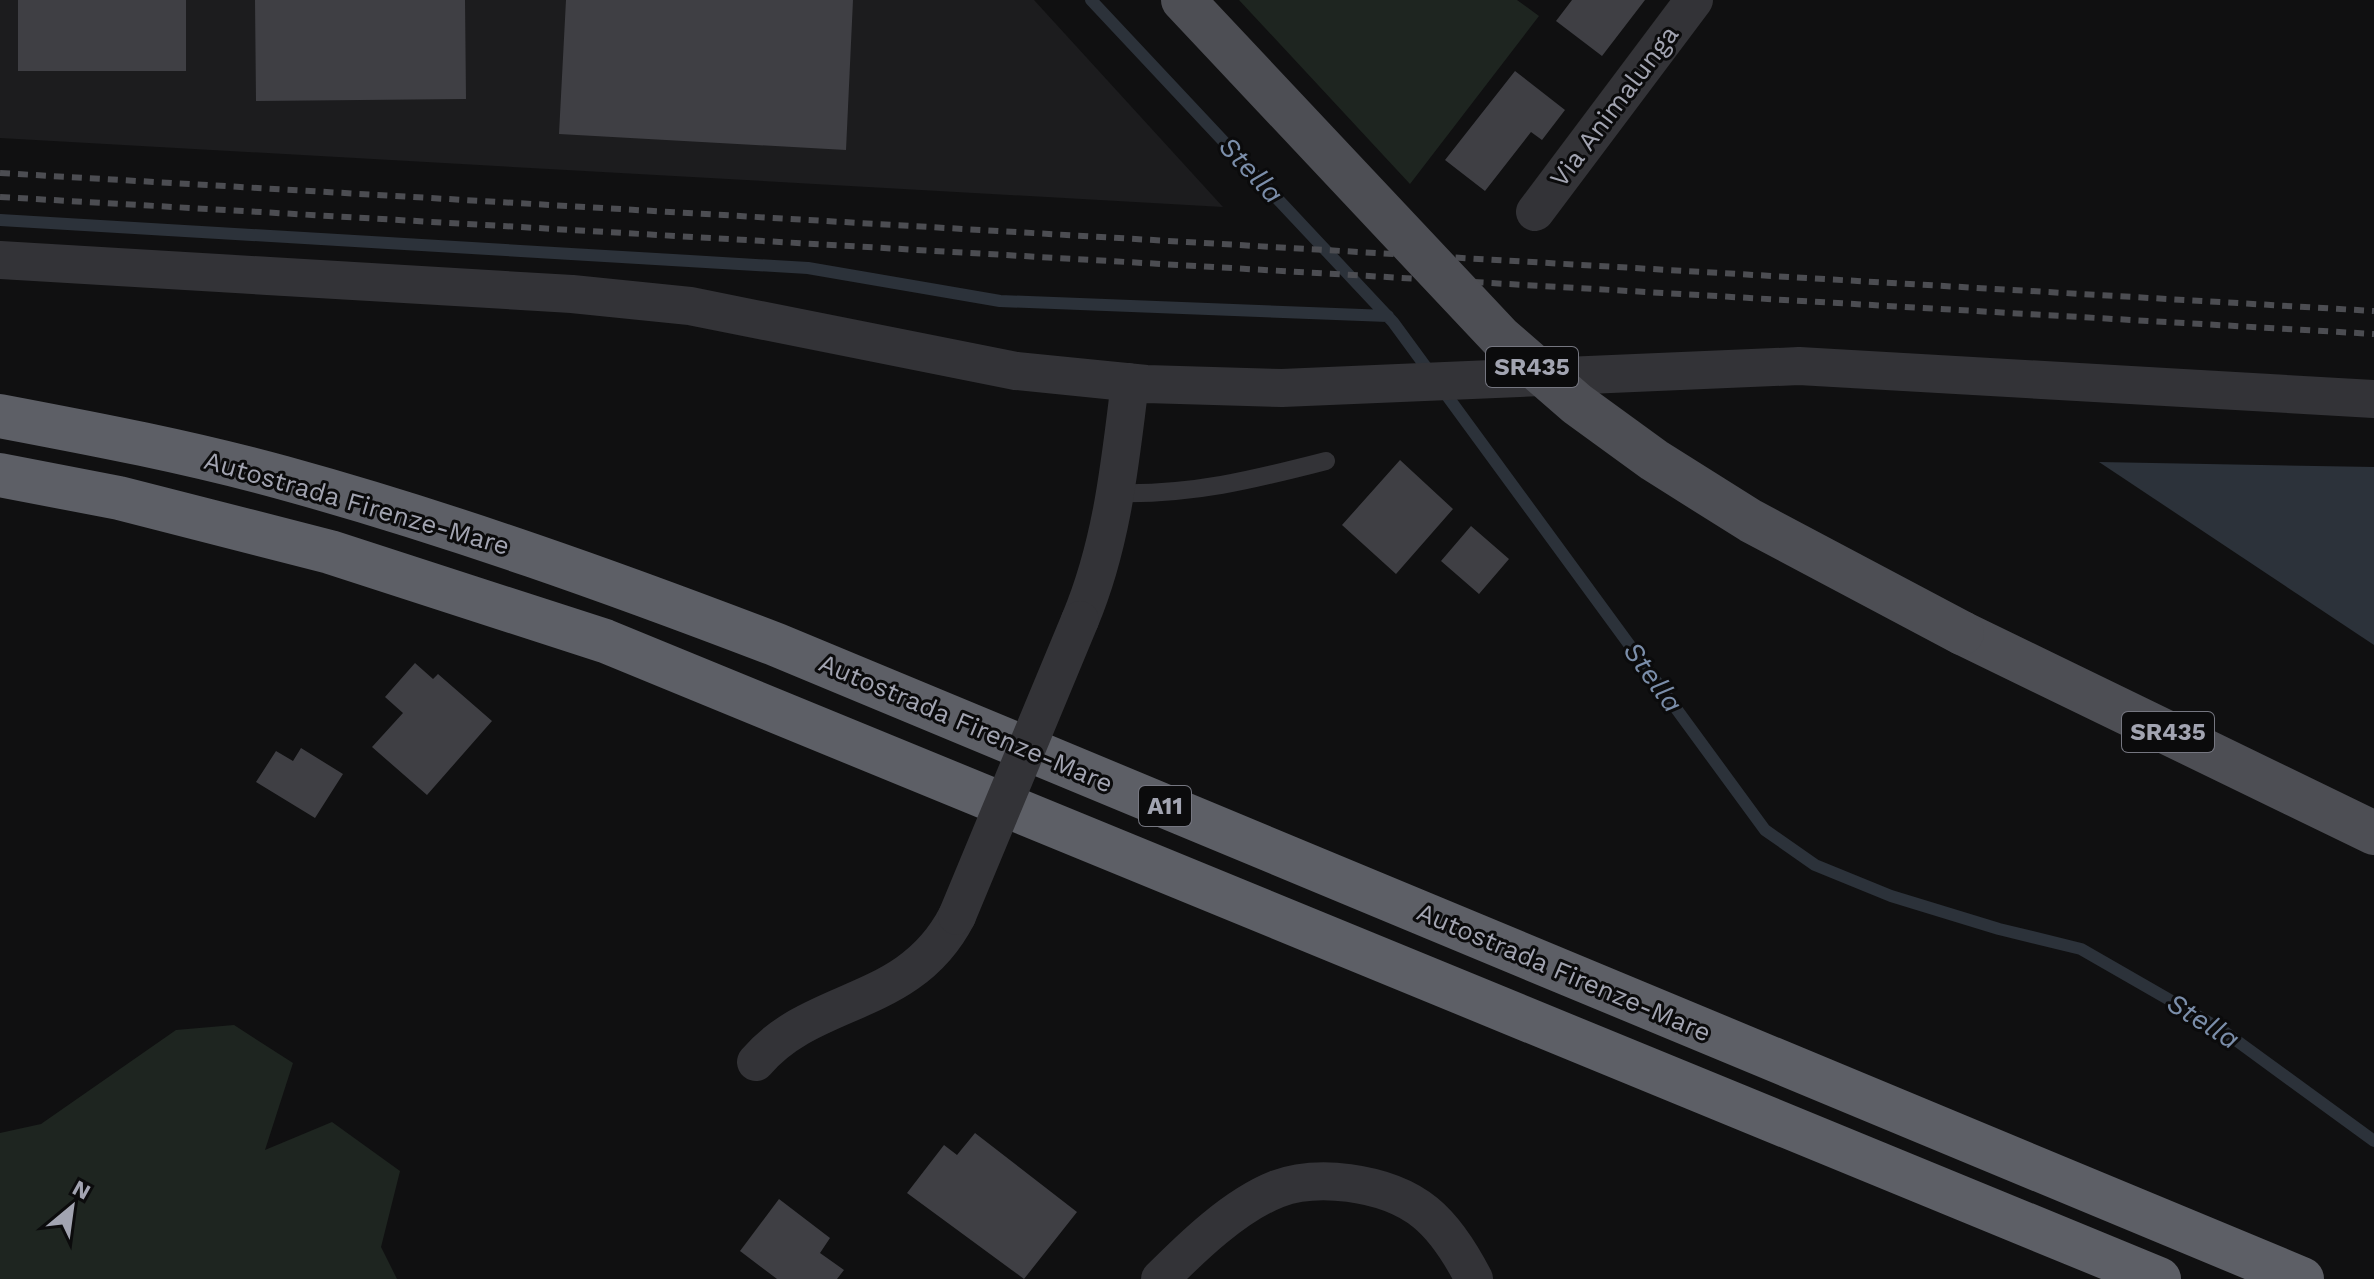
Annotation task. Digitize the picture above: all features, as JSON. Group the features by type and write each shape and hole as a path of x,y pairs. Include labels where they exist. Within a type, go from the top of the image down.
{"highway":[{"name":"Autostrada Firenze-Mare","path":"0,416 154,446 281,477 423,519 633,590 792,651 2302,1279"},
{"name":"Autostrada Firenze-Mare","path":"0,475 119,498 330,552 605,641 2159,1279"}],"main road":[{"name":"SR435","path":"1183,0 1500,337 1577,404 1654,460 1751,521 1962,633 2374,833"}],"street":[{"name":"Via Animalunga","path":"1535,212 1694,0"},
{"path":"0,260 572,294 690,306 1016,371 1130,382 1282,388 1499,376 1799,366 2374,399"},
{"path":"756,1062 783,1037 894,984 917,969 941,942 957,916 1102,562 1116,493 1130,382"},
{"path":"1160,1279 1241,1209 1277,1189 1320,1179 1377,1187 1407,1198 1432,1216 1457,1246 1474,1279"}],"lane":[{"path":"1116,493 1157,494 1221,488 1326,461"}],"shaded area":[{"path":"0,0 1034,0 1223,207 0,138"},
{"path":"1239,0 1517,0 1539,16 1410,184"},
{"path":"2099,462 2374,467 2374,645"},
{"path":"234,1025 293,1063 265,1150 332,1122 400,1171 381,1247 397,1279 0,1279 0,1133 41,1124 176,1030"}],"building":[{"path":"18,0 186,0 186,71 18,71"},
{"path":"255,0 465,0 466,99 256,101"},
{"path":"566,0 853,0 846,150 559,134"},
{"path":"1572,0 1645,0 1602,56 1556,21"},
{"path":"1515,71 1565,110 1542,140 1531,132 1485,191 1445,160"},
{"path":"1400,460 1453,509 1396,574 1342,525"},
{"path":"1471,526 1509,559 1479,594 1441,561"},
{"path":"415,663 433,679 438,674 492,721 427,795 372,747 403,713 385,697"},
{"path":"301,748 343,774 315,818 256,782 276,751 293,761"},
{"path":"975,1133 1077,1212 1024,1279 907,1193 944,1145 957,1155"},
{"path":"779,1199 830,1238 820,1253 844,1270 837,1279 777,1279 740,1251"}],"waterway":[{"name":"Stella","path":"1091,0 1393,322 1765,830 1815,865 1891,896 1999,929 2081,949 2222,1030 2374,1141"},
{"path":"0,220 808,268 1000,301 1388,316"}],"railway":[{"path":"0,173 2374,311"},
{"path":"0,197 2374,334"}]}
